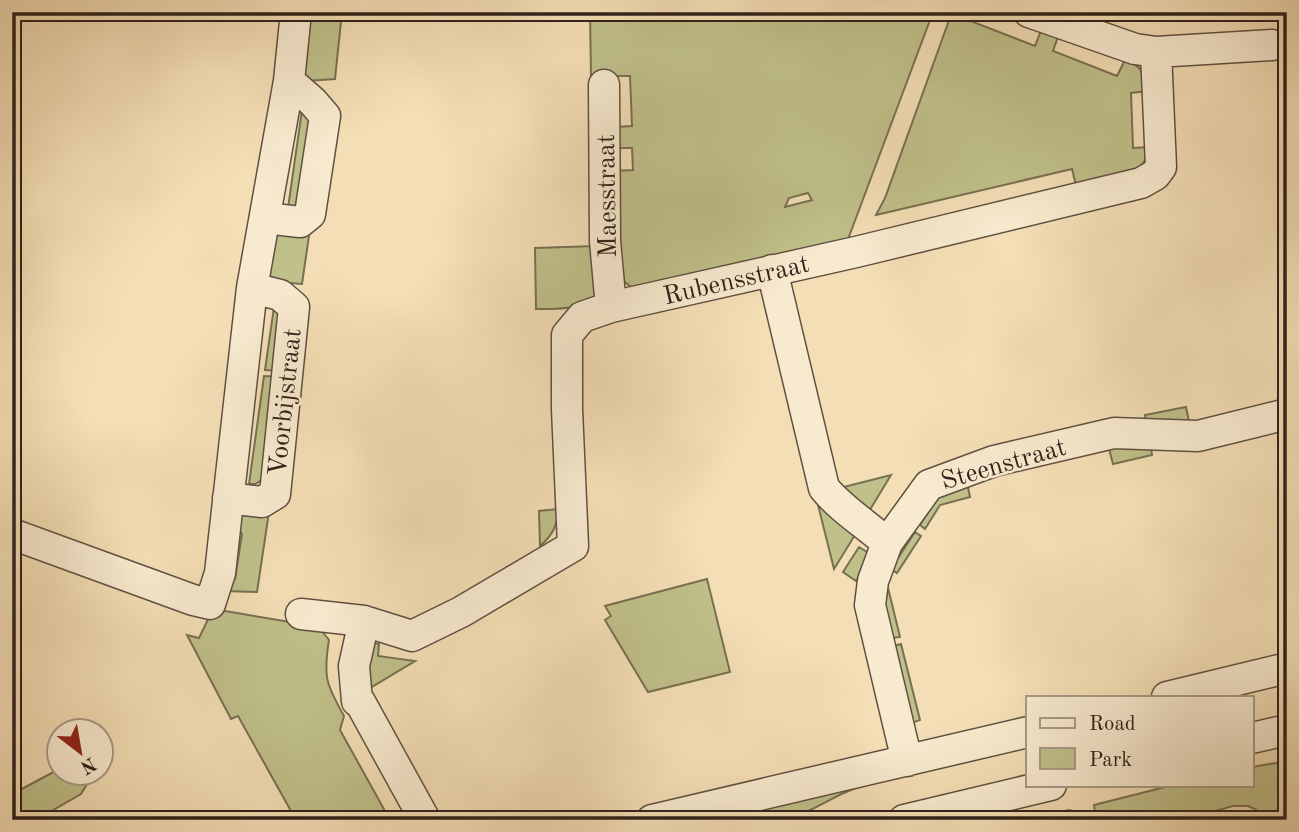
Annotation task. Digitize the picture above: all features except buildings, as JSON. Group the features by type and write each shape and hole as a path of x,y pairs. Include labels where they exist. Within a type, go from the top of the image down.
{"street":[{"name":"Voorbijstraat","path":"12,534 210,604 220,573 252,288 289,81 296,12"},
{"path":"1029,12 1135,49 1156,52 1272,45"},
{"name":"Rubensstraat","path":"301,614 364,621 412,636 461,612 573,546 567,409 567,335 582,317 611,307 1141,183 1155,175 1161,167 1156,52"},
{"path":"265,218 300,222 310,214 325,116 289,81"},
{"name":"Maesstraat","path":"604,85 605,241 611,307"},
{"path":"772,270 824,488 838,505 867,524 887,543"},
{"name":"Voorbijstraat","path":"228,498 262,502 275,494 294,307 280,295 252,288"},
{"name":"Steenstraat","path":"907,761 870,605 873,581 887,543 929,485 994,461 1114,432 1198,436 1287,414"},
{"path":"364,621 354,666 357,701 360,702 425,820"},
{"path":"1171,696 1287,668"},
{"path":"1254,738 1287,730"},
{"path":"652,820 1026,732"},
{"path":"904,820 945,815 1047,786"}],"green space":[{"path":"307,12 342,12 335,79 306,81 300,77"},
{"path":"590,12 933,12 847,242 635,290 619,273 614,171 633,170 632,148 614,148 614,127 632,126 630,76 591,76","holes":["808,193 812,200 785,207 789,198"]},
{"path":"952,12 971,12 968,20 1035,46 1042,28 1059,34 1053,51 1117,76 1125,60 1139,68 1149,91 1131,93 1133,148 1150,147 1149,155 1137,171 1077,190 1072,169 876,215 885,198"},
{"path":"303,103 314,107 298,208 288,208"},
{"path":"310,229 302,284 276,282 270,276 274,231"},
{"path":"596,246 601,271 598,293 591,300 574,307 536,309 535,248"},
{"path":"1282,272 1287,272 1287,375 1283,376"},
{"path":"275,300 281,301 279,371 265,370"},
{"path":"264,376 278,377 262,480 249,484"},
{"path":"1186,407 1190,426 1146,428 1145,415"},
{"path":"1108,445 1151,447 1152,455 1113,464"},
{"path":"891,475 868,513 836,489"},
{"path":"966,478 970,497 940,505 925,529 920,525 946,485"},
{"path":"818,505 858,530 834,569"},
{"path":"237,509 269,512 257,592 224,591 225,586 235,579 242,534 235,526"},
{"path":"558,509 554,530 540,546 539,511"},
{"path":"915,532 921,536 897,573 891,569"},
{"path":"859,547 872,555 856,581 843,572"},
{"path":"707,579 730,672 648,692 605,620 611,616 605,606"},
{"path":"888,588 900,637 892,638 881,596 882,590"},
{"path":"213,609 308,625 321,630 329,640 326,663 328,680 344,716 340,730 390,820 296,820 238,716 231,719 187,635 199,638"},
{"path":"366,642 379,644 378,656 415,661 360,694"},
{"path":"901,644 920,720 912,723 894,646"},
{"path":"1287,761 1287,820 1266,820 1257,810 1248,806 1233,806 1182,820 1096,820 1094,805 1169,786 1254,786 1254,767"},
{"path":"904,773 856,788 793,817 767,820 763,803"},
{"path":"46,776 46,786 86,786 81,794 41,817 22,813 18,806 20,790"},
{"path":"1069,810 1079,813 1086,820 1026,820"}]}
